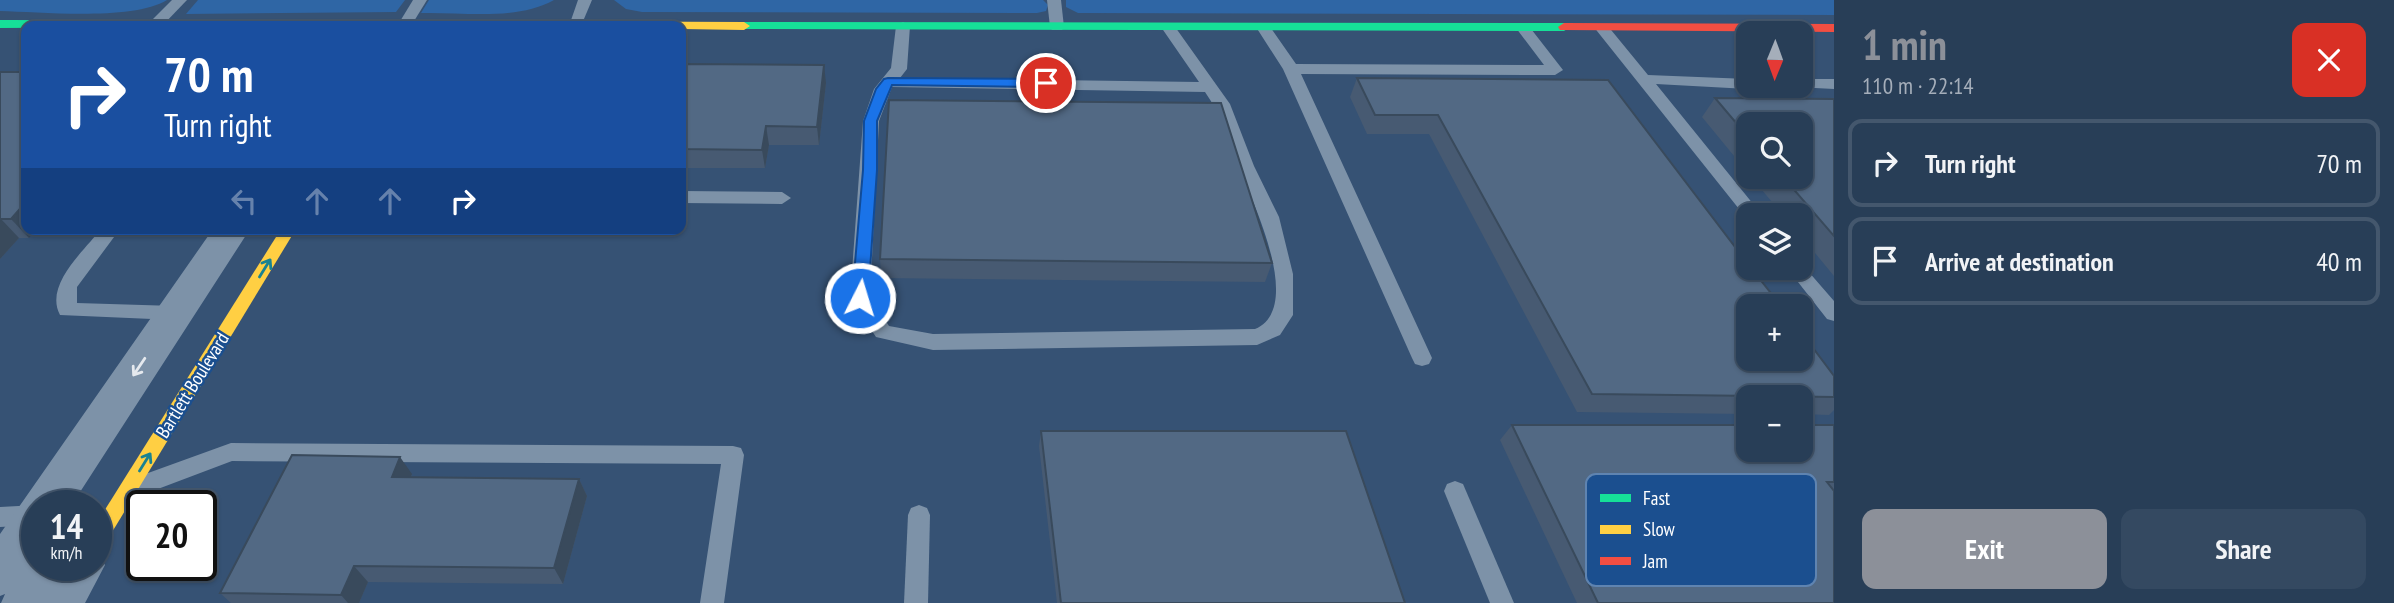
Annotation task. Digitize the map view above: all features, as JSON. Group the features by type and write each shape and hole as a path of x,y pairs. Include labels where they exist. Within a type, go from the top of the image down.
{"street":[{"path":"0,24 21,24"},
{"path":"686,25 1834,28"},
{"path":"56,490 228,235"},
{"name":"Bartlett Boulevard","path":"128,490 285,235"},
{"name":"Bartlett Boulevard","path":"112,515 126,493"},
{"path":"0,573 21,541"},
{"path":"26,603 40,581"},
{"path":"58,603 71,581"}],"lane":[{"path":"159,21 180,0"},
{"path":"407,21 420,0"},
{"path":"576,21 585,0"},
{"path":"1054,0 1058,27"},
{"path":"903,26 899,69 883,89 871,121 860,298 883,332 933,342 1256,337 1273,330 1283,315 1284,274 1270,217 1246,166 1222,104 1168,27"},
{"path":"1263,27 1291,69 1422,358"},
{"path":"1291,69 1555,70 1523,28"},
{"path":"1602,28 1743,203"},
{"path":"1645,79 1736,83"},
{"path":"888,82 1210,87"},
{"path":"1813,84 1834,84"},
{"path":"686,197 782,198"},
{"path":"106,235 67,285 67,310 175,313"},
{"path":"1806,280 1834,314"},
{"path":"130,490 231,452 733,455 712,603"},
{"path":"1455,491 1502,603"},
{"path":"916,603 919,515"},
{"path":"0,517 21,517"}],"shaded area":[{"path":"0,0 167,0 152,7 132,11 86,14 0,11"},
{"path":"198,0 405,0 396,12 186,14"},
{"path":"429,0 554,0 539,7 507,13 421,13"},
{"path":"614,0 1043,0 1048,5 1046,11 1037,13 642,12 626,9"},
{"path":"1066,0 1834,0 1834,15 1078,13 1066,7"}],"building":[{"path":"686,64 824,65 817,127 766,126 762,150 686,149"},
{"path":"0,72 21,72 21,208 11,219 0,220"},
{"path":"1357,78 1608,80 1736,248 1736,280 1760,280 1772,294 1736,294 1736,371 1813,371 1813,348 1834,376 1834,397 1813,397 1813,385 1736,385 1736,396 1592,394 1438,115 1375,115"},
{"path":"1715,98 1834,99 1834,236 1813,212 1813,203 1805,203 1793,189 1813,189 1813,112 1736,112 1736,123"},
{"path":"889,100 1221,103 1272,263 880,259"},
{"path":"1512,425 1736,425 1736,462 1813,462 1813,425 1834,425 1834,482 1827,482 1834,491 1834,603 1598,603 1590,586 1816,586 1816,474 1586,474 1586,578"},
{"path":"1041,431 1346,431 1405,603 1061,603"},
{"path":"292,455 400,457 392,477 579,479 554,568 354,566 341,595 220,593"}],"traffic: fast":[{"path":"0,24 21,24"},
{"path":"744,26 1564,27"}],"traffic: slow":[{"path":"686,26 744,26"},
{"path":"112,515 285,235"}],"traffic: jam":[{"path":"1564,27 1834,28"}],"route":[{"path":"860,298 871,121 888,82 1046,83"}]}
